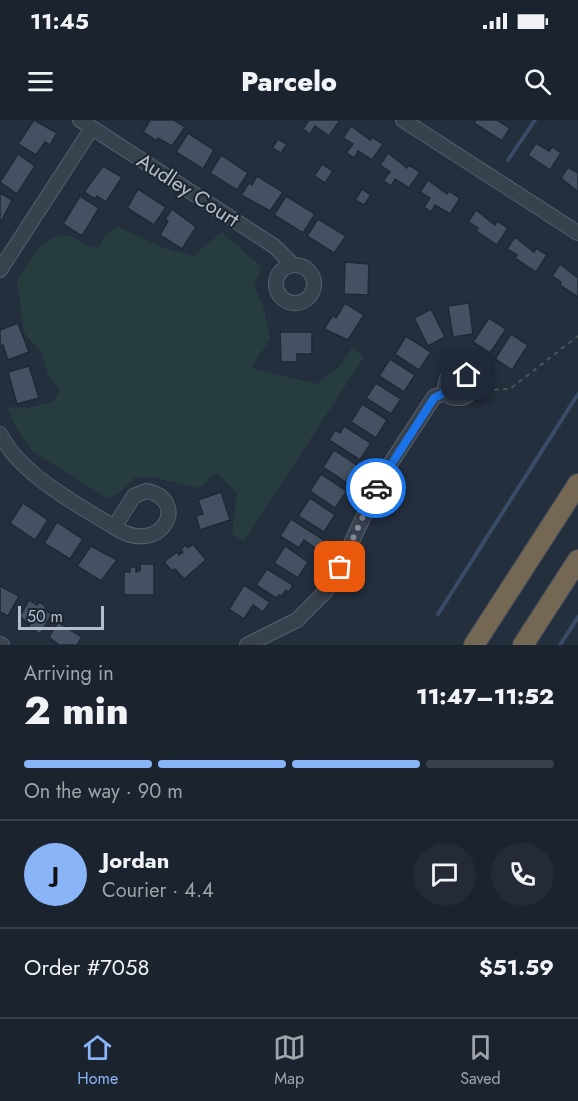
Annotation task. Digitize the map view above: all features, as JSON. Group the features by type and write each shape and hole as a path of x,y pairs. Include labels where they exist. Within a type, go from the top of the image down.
{"highway":[{"path":"474,645 578,484"},
{"path":"523,645 578,560"}],"street":[{"path":"404,120 578,233"},
{"path":"0,270 86,124"},
{"name":"Audley Court","path":"86,124 274,246 292,264"},
{"path":"458,372 467,375 471,380 472,388 463,399 453,398 444,393 447,378 458,372"},
{"path":"247,645 297,620 326,591 340,567 383,475 434,398 444,393"},
{"path":"0,434 15,457 32,473 114,526"}],"path":[{"path":"472,388 491,391 510,389 578,336"}],"green space":[{"path":"119,227 163,248 193,256 222,232 261,267 254,286 264,308 270,339 251,368 316,384 339,367 352,348 364,357 244,541 232,534 237,493 216,473 199,488 152,477 136,477 118,494 107,498 33,452 16,428 7,407 28,408 53,402 60,390 48,376 42,353 24,333 17,281 37,251 51,239 68,236 99,248 105,235"}],"building":[{"path":"34,120 57,133 50,145 45,142 36,155 18,144"},
{"path":"150,120 174,120 185,127 172,146 158,138 157,141 143,132"},
{"path":"309,120 340,120 329,136 315,126 310,134 303,129"},
{"path":"476,120 497,120 510,128 502,141 474,123"},
{"path":"351,126 370,140 372,137 383,144 372,160 358,151 354,158 346,153 353,144 343,138"},
{"path":"188,133 214,150 203,169 176,152"},
{"path":"278,139 287,144 281,153 272,148"},
{"path":"536,143 549,151 552,147 561,153 550,170 528,155"},
{"path":"388,153 407,168 409,165 420,172 409,188 395,179 391,186 383,181 390,172 380,165"},
{"path":"18,154 35,166 17,194 0,182"},
{"path":"221,155 248,173 237,190 210,173"},
{"path":"322,164 333,171 325,183 314,176"},
{"path":"103,166 122,177 106,202 97,196 95,199 84,192"},
{"path":"568,167 578,173 578,192 561,178"},
{"path":"257,176 283,192 270,211 241,195 249,183 252,185"},
{"path":"428,180 447,194 449,191 460,198 450,214 435,205 431,212 424,207 430,198 420,192"},
{"path":"138,189 166,207 154,225 127,208"},
{"path":"362,189 371,195 364,205 355,200"},
{"path":"0,193 12,200 0,224"},
{"path":"80,196 99,208 82,236 63,224"},
{"path":"286,196 315,214 303,233 274,215"},
{"path":"172,209 196,227 182,249 160,235 168,221 165,219"},
{"path":"476,210 495,225 497,221 508,228 497,245 476,231 478,228 468,222"},
{"path":"318,219 346,236 334,253 307,236"},
{"path":"515,237 534,252 536,248 547,255 536,272 515,258 517,255 507,249"},
{"path":"345,262 369,264 368,295 344,294"},
{"path":"560,264 578,278 578,297 560,285 561,282 552,276"},
{"path":"345,303 364,315 348,340 324,329 333,315 336,318"},
{"path":"469,303 473,334 453,337 448,306"},
{"path":"431,309 445,337 428,346 414,318"},
{"path":"489,318 506,329 490,353 473,342"},
{"path":"18,323 29,352 8,360 3,345 0,346 0,330"},
{"path":"280,332 312,332 312,354 297,354 297,362 281,362"},
{"path":"511,334 528,345 512,370 495,359"},
{"path":"406,336 431,352 419,370 395,354"},
{"path":"390,359 415,375 404,392 379,376"},
{"path":"29,366 39,398 17,404 8,372"},
{"path":"376,383 401,399 391,414 366,398"},
{"path":"362,404 387,420 376,438 351,422"},
{"path":"344,426 371,443 360,460 329,440 335,430 340,433"},
{"path":"334,450 358,466 347,483 323,467"},
{"path":"321,474 347,491 335,508 310,491"},
{"path":"221,492 230,520 200,530 196,516 203,514 198,500"},
{"path":"310,498 335,515 324,532 298,516"},
{"path":"23,503 48,520 35,540 10,523"},
{"path":"291,519 324,540 318,550 304,540 299,548 280,536"},
{"path":"57,522 83,539 70,559 44,543"},
{"path":"193,544 206,560 184,579 164,562 177,552 179,555 183,552 181,549 186,545 188,548"},
{"path":"91,546 117,560 101,581 77,566"},
{"path":"285,546 308,562 298,578 274,563"},
{"path":"140,564 154,564 154,595 124,595 124,572 130,572 130,567 136,567 136,572 140,571"},
{"path":"267,569 293,585 289,592 286,590 282,596 279,595 276,598 256,585"},
{"path":"244,585 270,602 263,612 253,605 244,619 229,609"},
{"path":"0,586 19,596 8,616 0,612"},
{"path":"29,600 37,605 39,602 46,606 44,610 52,614 40,634 28,627 31,623 27,624 20,616"},
{"path":"58,622 82,637 77,645 59,645 49,637"}],"waterway":[{"path":"508,160 535,120"},
{"path":"438,614 578,394"},
{"path":"560,645 578,617"}],"way so far":[{"path":"340,567 376,488"}],"route":[{"path":"376,488 434,398 444,393 447,378 458,372 467,375"}]}
